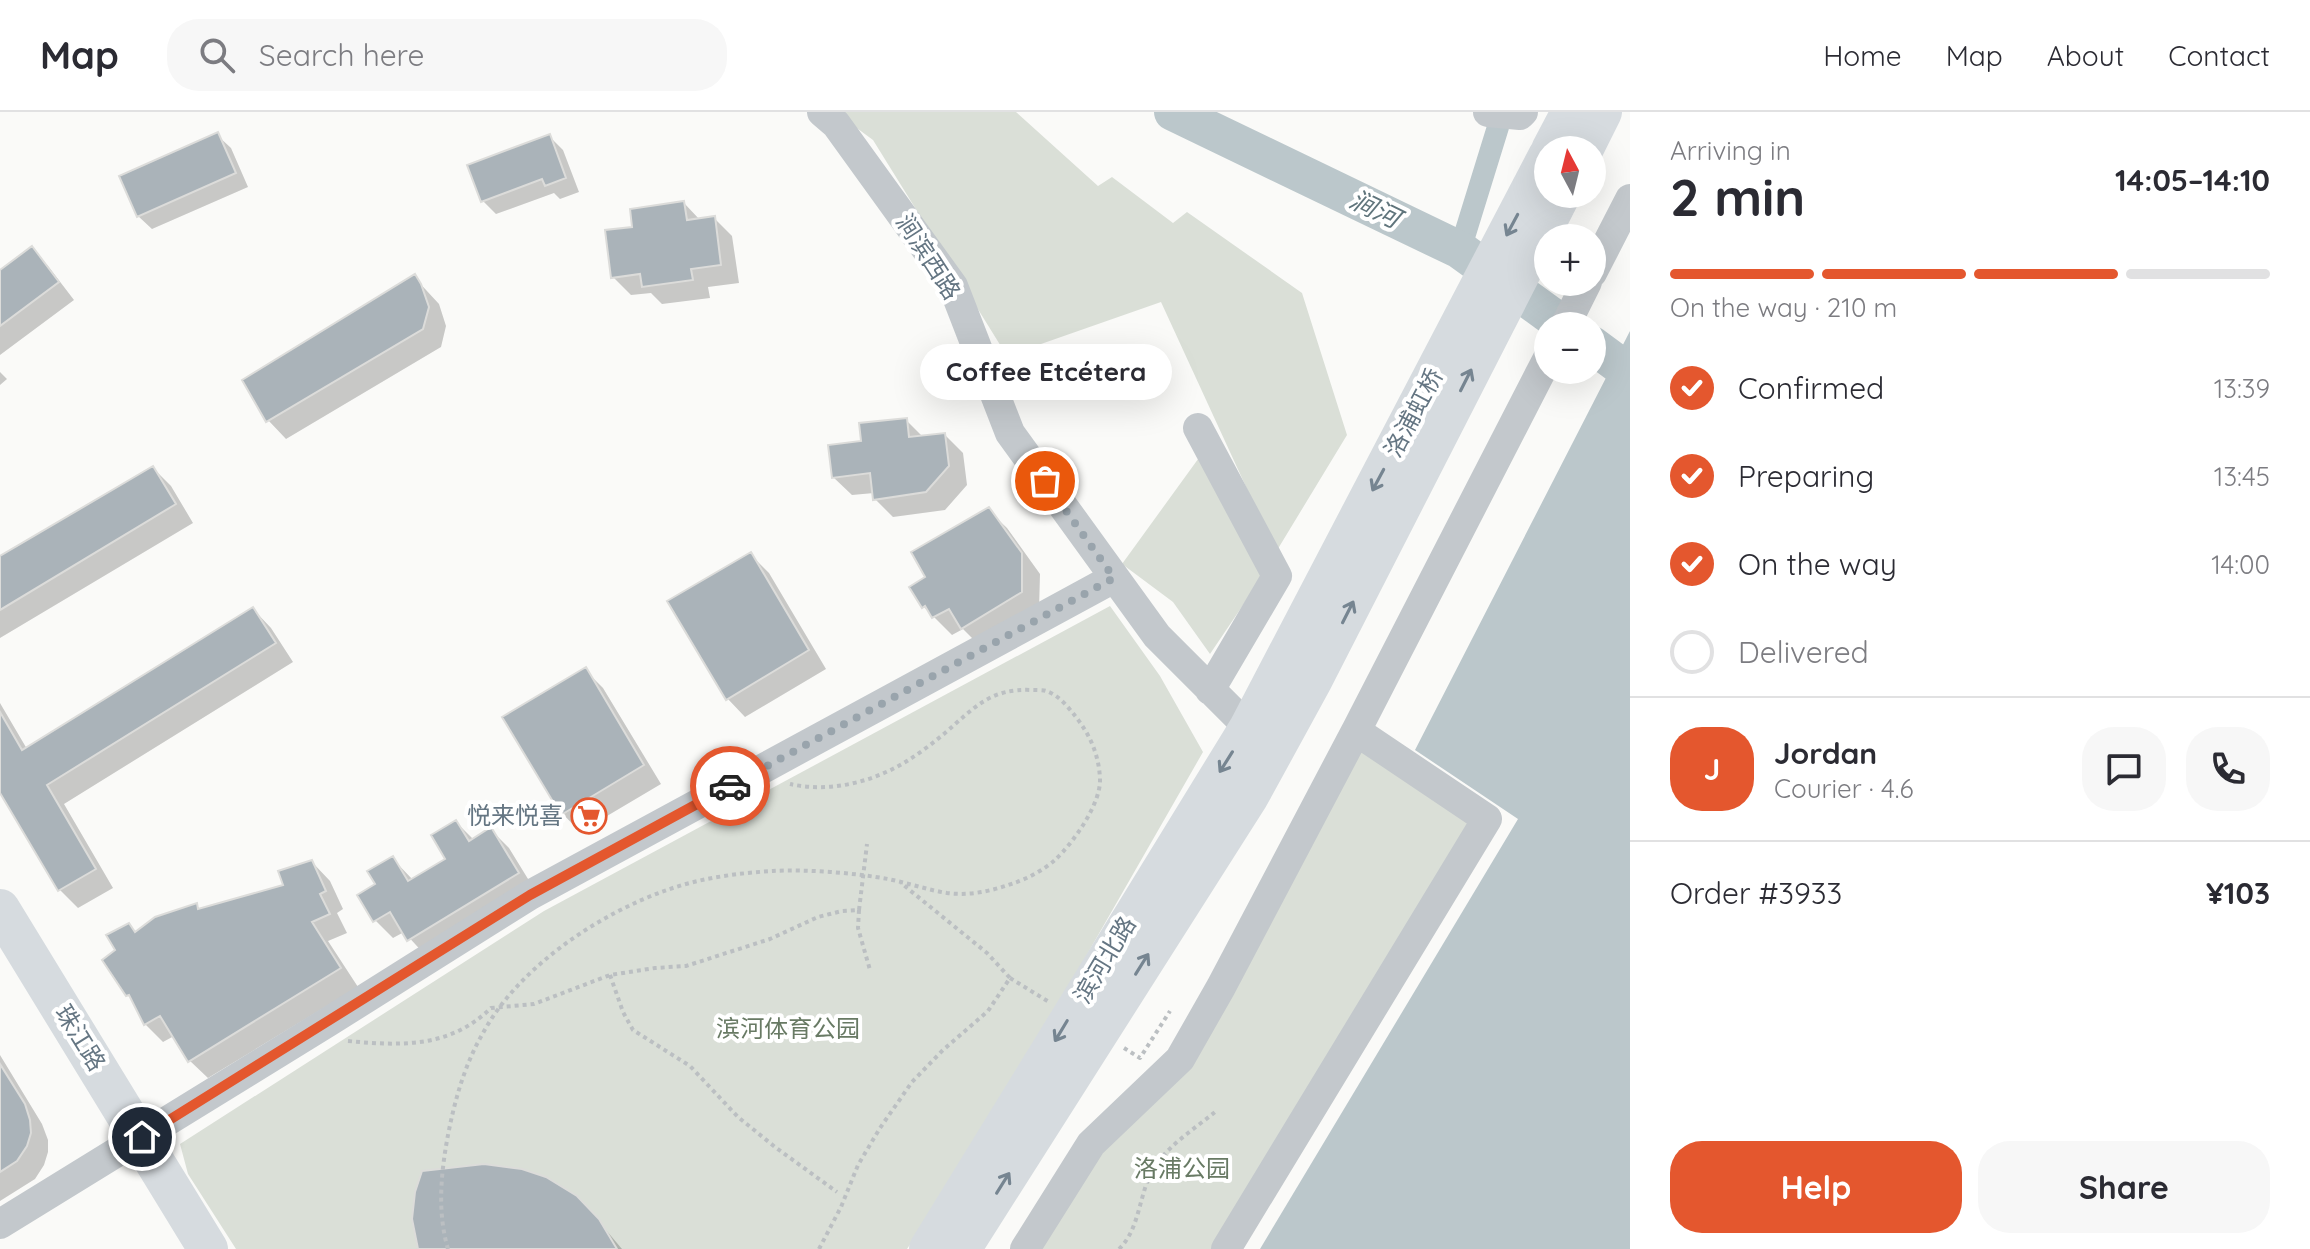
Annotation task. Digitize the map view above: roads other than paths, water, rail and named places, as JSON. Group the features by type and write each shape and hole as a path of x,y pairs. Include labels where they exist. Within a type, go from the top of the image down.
{"main road":[{"path":"1558,136 1571,112"},
{"path":"1590,136 1602,112"},
{"name":"洛浦虹桥","path":"1296,676 1534,185"},
{"name":"洛浦虹桥","path":"1296,676 1553,208"},
{"name":"滨河北路","path":"929,1249 1262,738 1296,676"},
{"name":"滨河北路","path":"961,1249 1249,796 1262,738"},
{"name":"珠江路","path":"0,909 131,1144 179,1249"},
{"name":"珠江路","path":"0,956 208,1249"}],"street":[{"name":"涧滨西路","path":"822,112 836,124 953,286 1010,433 1157,636 1262,738"},
{"path":"1488,112 1520,115 1523,112"},
{"path":"1606,246 1630,199"},
{"path":"1025,1249 1091,1144 1180,1059 1356,731 1535,384"},
{"path":"1198,428 1277,576 1210,690"},
{"path":"0,1224 530,895 1114,578"},
{"path":"1226,1249 1487,819 1356,731"}],"waterway":[{"name":"涧河","path":"1173,112 1460,250 1546,312"},
{"path":"1460,250 1498,127"},
{"name":"涧河","path":"1606,355 1630,373"}],"place":[{"name":"Coffee Etcétera","path":"1045,481"},
{"name":"悦来悦喜","path":"589,816"}],"park label":[{"name":"滨河体育公园","path":"788,1029"},
{"name":"洛浦公园","path":"1182,1169"}]}
